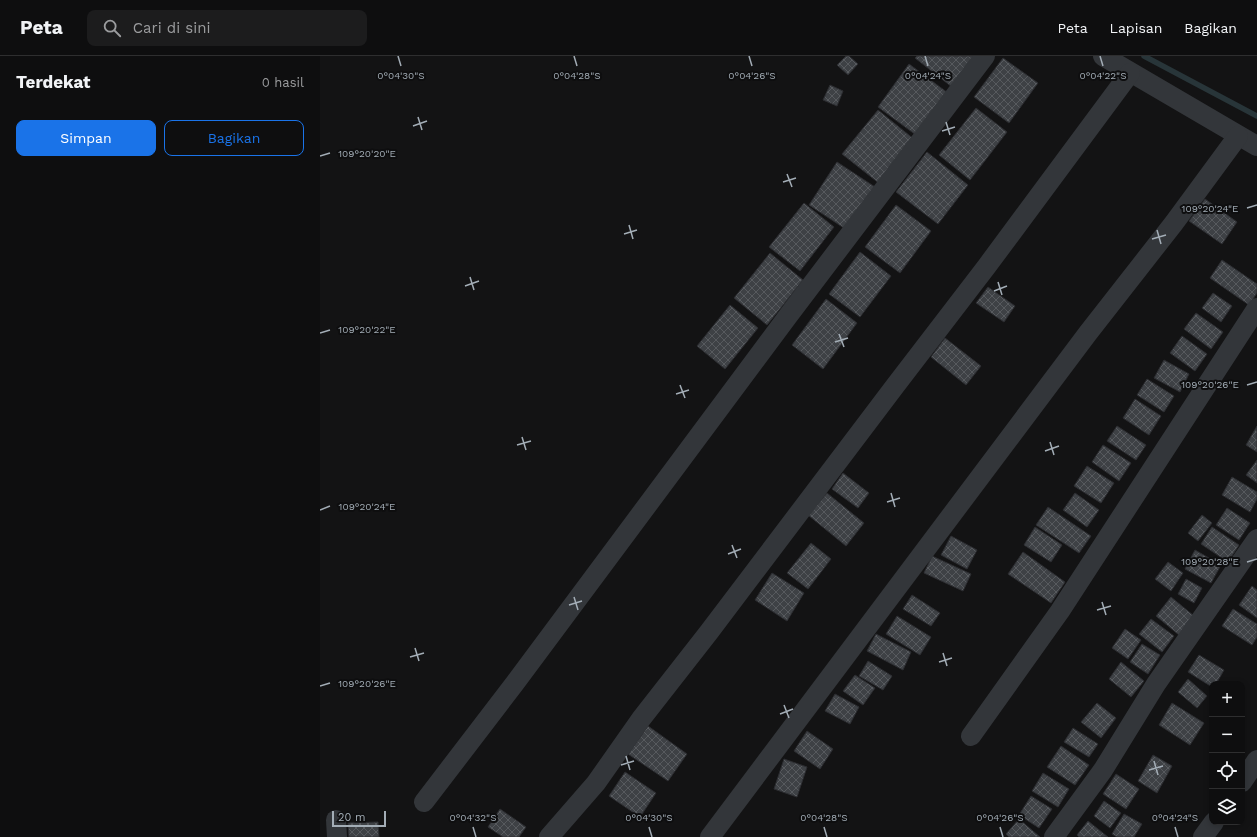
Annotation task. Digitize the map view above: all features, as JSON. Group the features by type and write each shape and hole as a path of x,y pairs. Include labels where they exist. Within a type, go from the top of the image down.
{"street":[{"path":"424,802 515,683 788,316 985,56"},
{"path":"1103,56 1257,146"},
{"path":"549,837 596,783 641,719 988,266 1130,73"},
{"path":"710,837 1083,339 1174,222 1238,136"},
{"path":"971,736 1060,611 1257,308"},
{"path":"1054,837 1104,770 1156,684 1257,539"},
{"path":"1245,778 1257,760"},
{"path":"1203,837 1212,825"}],"building":[{"path":"846,56 849,56 858,64 848,75 837,65"},
{"path":"917,56 976,56 952,87 915,58"},
{"path":"1003,58 1038,83 1009,123 974,97"},
{"path":"909,64 948,93 916,135 878,107"},
{"path":"830,85 843,91 837,106 823,100"},
{"path":"976,108 1007,132 970,180 939,155"},
{"path":"878,110 915,140 880,184 842,154"},
{"path":"927,152 968,185 938,224 896,192"},
{"path":"837,162 875,187 847,230 809,205"},
{"path":"1205,199 1237,222 1222,244 1189,221"},
{"path":"804,203 834,227 800,271 769,247"},
{"path":"896,205 931,231 900,273 865,247"},
{"path":"860,252 891,276 860,317 829,294"},
{"path":"770,253 803,280 767,325 734,298"},
{"path":"1222,260 1257,284 1257,293 1249,305 1210,278"},
{"path":"988,287 1015,306 1004,322 976,303"},
{"path":"1213,293 1232,306 1221,322 1202,308"},
{"path":"826,299 857,323 823,369 792,345"},
{"path":"730,305 758,328 725,369 697,346"},
{"path":"1196,313 1223,332 1211,349 1184,329"},
{"path":"1182,336 1207,354 1195,371 1170,353"},
{"path":"945,338 981,366 966,385 931,357"},
{"path":"1164,360 1189,374 1180,392 1154,378"},
{"path":"1147,379 1174,396 1164,412 1137,395"},
{"path":"1135,399 1161,416 1149,435 1123,418"},
{"path":"1117,426 1146,445 1136,460 1107,441"},
{"path":"1257,426 1257,452 1246,445"},
{"path":"1103,445 1131,463 1119,481 1092,462"},
{"path":"1257,460 1257,483 1246,475"},
{"path":"1087,466 1114,483 1101,503 1074,486"},
{"path":"843,473 869,493 858,508 832,489"},
{"path":"1232,477 1257,492 1257,499 1250,512 1222,495"},
{"path":"827,493 864,523 846,546 808,515"},
{"path":"1075,493 1099,510 1087,527 1063,510"},
{"path":"1048,507 1091,536 1079,553 1036,525"},
{"path":"1227,508 1250,523 1239,540 1216,525"},
{"path":"1202,515 1212,523 1198,541 1188,533"},
{"path":"1035,527 1062,545 1051,562 1024,545"},
{"path":"1212,527 1239,545 1228,562 1201,544"},
{"path":"951,536 977,550 967,569 941,555"},
{"path":"811,543 831,559 808,589 787,573"},
{"path":"1195,550 1221,565 1211,583 1185,569"},
{"path":"1023,552 1065,582 1051,603 1008,574"},
{"path":"932,556 971,574 963,591 924,573"},
{"path":"1168,562 1183,573 1171,591 1155,579"},
{"path":"772,573 804,593 787,621 755,600"},
{"path":"1186,579 1202,588 1194,603 1178,594"},
{"path":"1252,586 1257,590 1257,618 1239,605"},
{"path":"912,595 940,613 931,626 903,609"},
{"path":"1171,597 1194,616 1179,635 1156,616"},
{"path":"1233,609 1257,624 1257,637 1252,645 1222,626"},
{"path":"897,616 931,637 920,655 886,634"},
{"path":"1151,619 1174,636 1162,652 1139,634"},
{"path":"1125,629 1141,640 1128,659 1112,648"},
{"path":"876,634 911,652 903,670 867,651"},
{"path":"1142,644 1160,655 1148,674 1130,662"},
{"path":"1199,655 1224,670 1218,681 1209,681 1209,685 1188,672"},
{"path":"868,661 892,676 883,690 859,676"},
{"path":"1121,662 1144,681 1131,697 1109,679"},
{"path":"855,675 875,688 863,705 843,691"},
{"path":"1188,679 1207,696 1197,708 1178,692"},
{"path":"835,694 859,707 850,724 825,711"},
{"path":"1097,703 1116,718 1101,738 1081,722"},
{"path":"1172,703 1204,723 1190,745 1159,725"},
{"path":"648,726 687,754 668,781 628,754"},
{"path":"1073,728 1098,744 1089,757 1064,742"},
{"path":"807,731 833,749 820,769 794,751"},
{"path":"1061,746 1089,765 1075,785 1047,767"},
{"path":"1153,755 1172,766 1157,793 1138,781"},
{"path":"784,759 807,767 797,797 774,789"},
{"path":"625,772 656,793 640,817 609,796"},
{"path":"1043,773 1069,789 1058,807 1032,791"},
{"path":"1116,774 1139,789 1126,809 1103,794"},
{"path":"1031,796 1052,809 1039,828 1019,815"},
{"path":"1104,801 1121,813 1110,828 1094,816"},
{"path":"500,809 526,827 519,837 503,837 488,827"},
{"path":"1124,814 1142,824 1134,837 1117,837 1112,834"},
{"path":"1019,819 1040,837 1009,837 1006,834"},
{"path":"1088,821 1108,837 1079,837 1077,835"},
{"path":"378,822 379,837 349,837 348,823"}],"waterway":[{"path":"1144,56 1257,116"}]}
